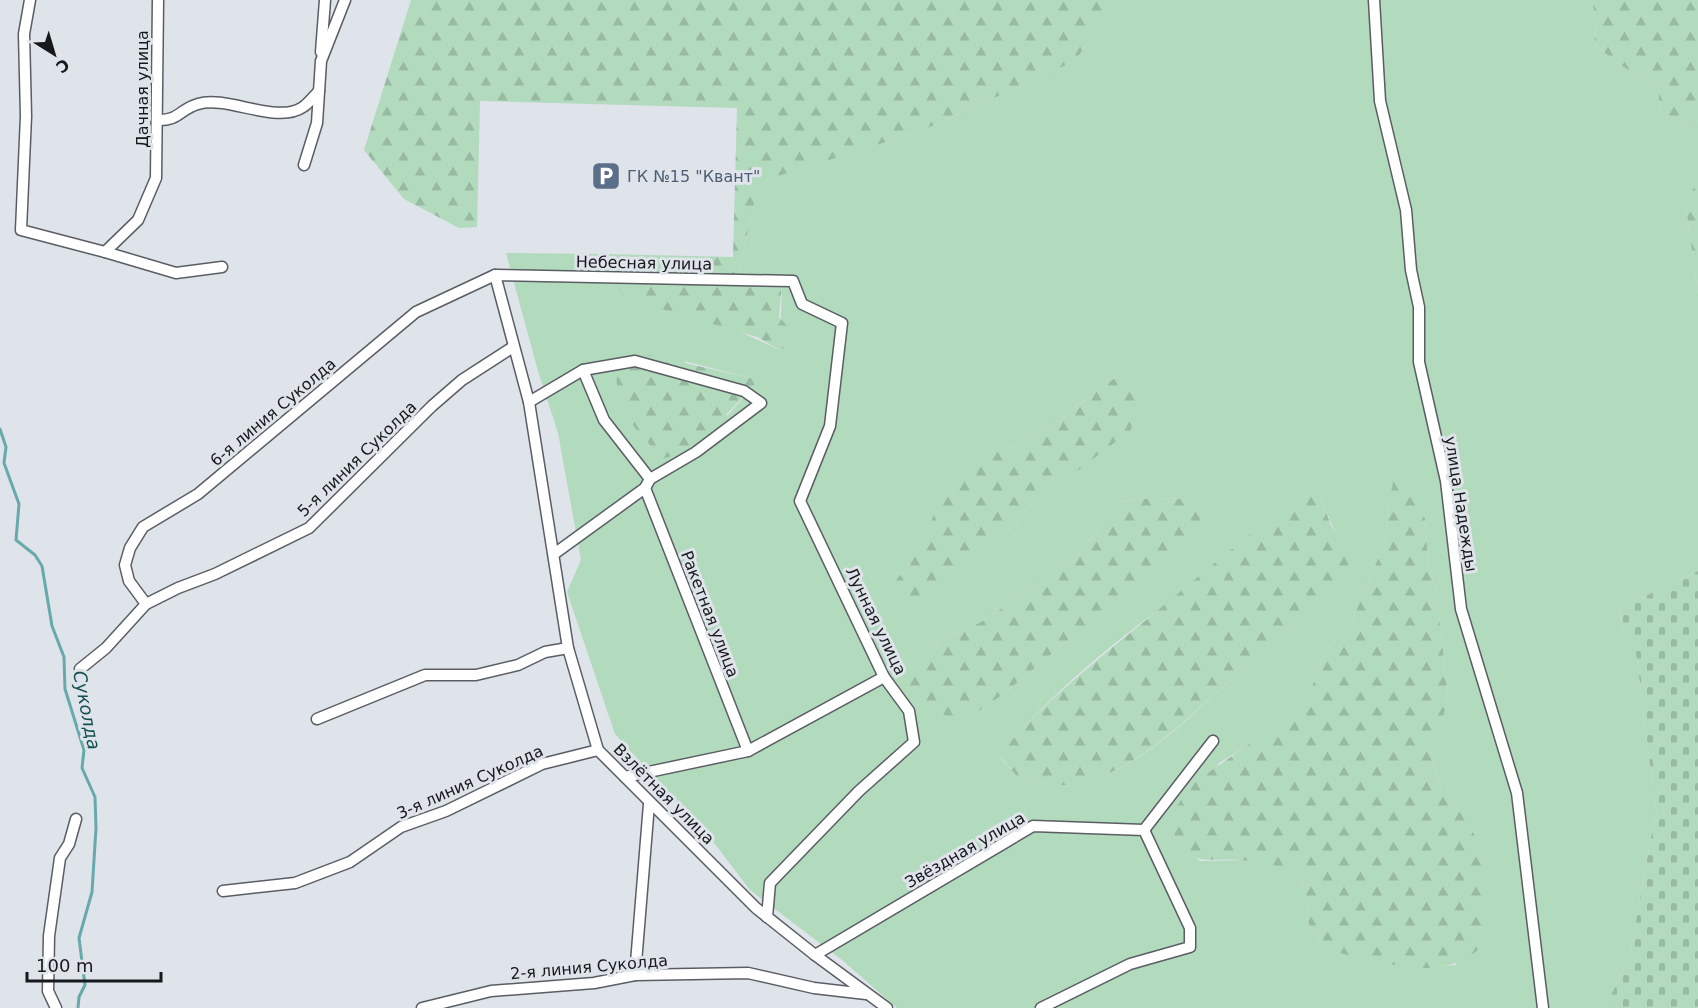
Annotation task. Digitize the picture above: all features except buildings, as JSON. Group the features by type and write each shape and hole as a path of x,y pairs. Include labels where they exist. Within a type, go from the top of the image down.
{"street":[{"path":"30,0 24,34 26,116 21,230 176,273 222,267"},
{"name":"Дачная улица","path":"105,252 138,220 156,178 158,0"},
{"path":"304,165 317,123 325,0"},
{"path":"321,61 345,0"},
{"name":"улица Надежды","path":"1374,0 1380,101 1406,210 1411,270 1419,307 1419,362 1446,481 1461,609 1517,793 1544,1008"},
{"path":"157,120 167,121 198,104 212,103 282,113 302,108 319,91"},
{"name":"Небесная улица","path":"495,275 793,281 802,304 842,323"},
{"name":"Взлётная улица","path":"495,275 529,402 568,648 598,750 650,804 767,916 887,1008"},
{"name":"6-я линия Суколда","path":"146,604 129,581 125,566 130,548 144,527 198,494 416,312 495,275"},
{"name":"Лунная улица","path":"767,916 770,883 859,791 914,742 909,711 884,677 800,501 830,426 842,323"},
{"name":"5-я линия Суколда","path":"146,604 178,588 215,574 309,528 432,406 462,380 513,346"},
{"path":"529,402 583,370 635,361 744,390 761,403 696,452 648,483 554,554"},
{"name":"Ракетная улица","path":"583,370 604,420 648,483 748,751"},
{"path":"80,669 106,648 146,604"},
{"path":"317,719 426,675 476,675 518,665 545,652 568,648"},
{"path":"625,777 748,751 884,677"},
{"path":"1041,1008 1130,964 1190,947 1190,928 1144,830 1213,741"},
{"name":"3-я линия Суколда","path":"224,891 295,883 350,862 401,827 446,811 542,765 598,750"},
{"path":"635,975 650,804"},
{"path":"56,1008 48,991 49,936 60,858 69,844 76,819"},
{"name":"Звёздная улица","path":"815,955 1033,826 1144,830"},
{"name":"2-я линия Суколда","path":"422,1008 491,991 594,982 635,975 748,973 814,988 867,994"}],"green space":[{"path":"411,0 1117,0 1075,61 921,131 759,182 739,271 782,283 779,317 791,330 785,347 780,350 757,337 624,298 616,282 597,267 604,254 733,257 737,108 480,101 477,227 459,228 404,199 364,150"},
{"path":"1117,0 1593,0 1595,44 1615,62 1658,87 1660,110 1682,125 1698,120 1698,179 1686,208 1698,294 1698,571 1620,608 1621,624 1635,645 1657,819 1651,837 1630,955 1605,1008 897,1008 842,960 750,890 715,844 615,734 567,592 581,560 558,433 538,371 506,253 604,254 597,267 780,350 782,283 739,271 759,181 921,131 1075,61","holes":["684,361 758,380 727,416","1120,374 1026,510 1005,535 928,597 894,583 1002,446 1018,447 1060,420","1320,496 1341,544 1350,574 1180,726 1143,754 1102,776 1078,784 1056,785 1019,779 999,756 1033,717 1070,681 1193,585","1151,498 1187,499 1204,525 1005,693 963,720 924,647 981,622 1042,581 1082,550 1120,502","1388,506 1425,519 1428,561 1437,594 1448,697 1441,726 1429,744 1443,796 1462,814 1456,965 1435,967 1328,951 1309,926 1305,888 1299,870 1248,860 1200,861 1183,849 1173,835 1219,763 1289,720 1307,699 1327,649 1350,625 1385,542"]},
{"path":"1593,0 1698,0 1698,120 1682,125 1667,124 1660,110 1658,87 1615,62 1595,44"},
{"path":"1698,179 1698,294 1686,208"},
{"path":"650,355 759,380 690,453 664,458 628,418 622,407 617,381 617,367 627,357"},
{"path":"1120,374 1136,395 1131,430 1026,510 1005,535 968,566 928,597 905,609 894,583 922,547 942,492 960,474 1002,446 1018,447 1060,420"},
{"path":"1395,474 1412,490 1425,519 1428,561 1437,594 1448,697 1441,726 1429,744 1443,796 1462,814 1481,846 1483,945 1466,958 1448,965 1429,968 1388,964 1328,951 1309,926 1305,888 1299,870 1249,861 1210,860 1191,856 1175,838 1167,821 1192,784 1262,735 1289,720 1307,699 1327,649 1350,625 1385,542 1388,506"},
{"path":"1308,487 1320,496 1331,525 1345,549 1350,574 1180,725 1143,754 1101,777 1078,784 1056,785 1019,779 999,755 1033,718 1088,668"},
{"path":"1151,498 1188,499 1205,525 1005,693 963,721 922,708 905,686 924,647 981,622 1042,581 1082,550 1120,502"},
{"path":"1698,571 1698,1008 1605,1008 1630,955 1651,837 1657,819 1635,645 1621,624 1620,608"}],"waterway":[{"name":"Суколда","path":"0,429 6,447 4,463 19,504 16,540 35,555 42,566 52,626 64,657 65,689 84,750 82,768 95,797 96,828 92,892 79,938 85,985 79,997 78,1008"}],"place":[{"name":"ГК №15 \"Квант\"","path":"606,176"}]}
